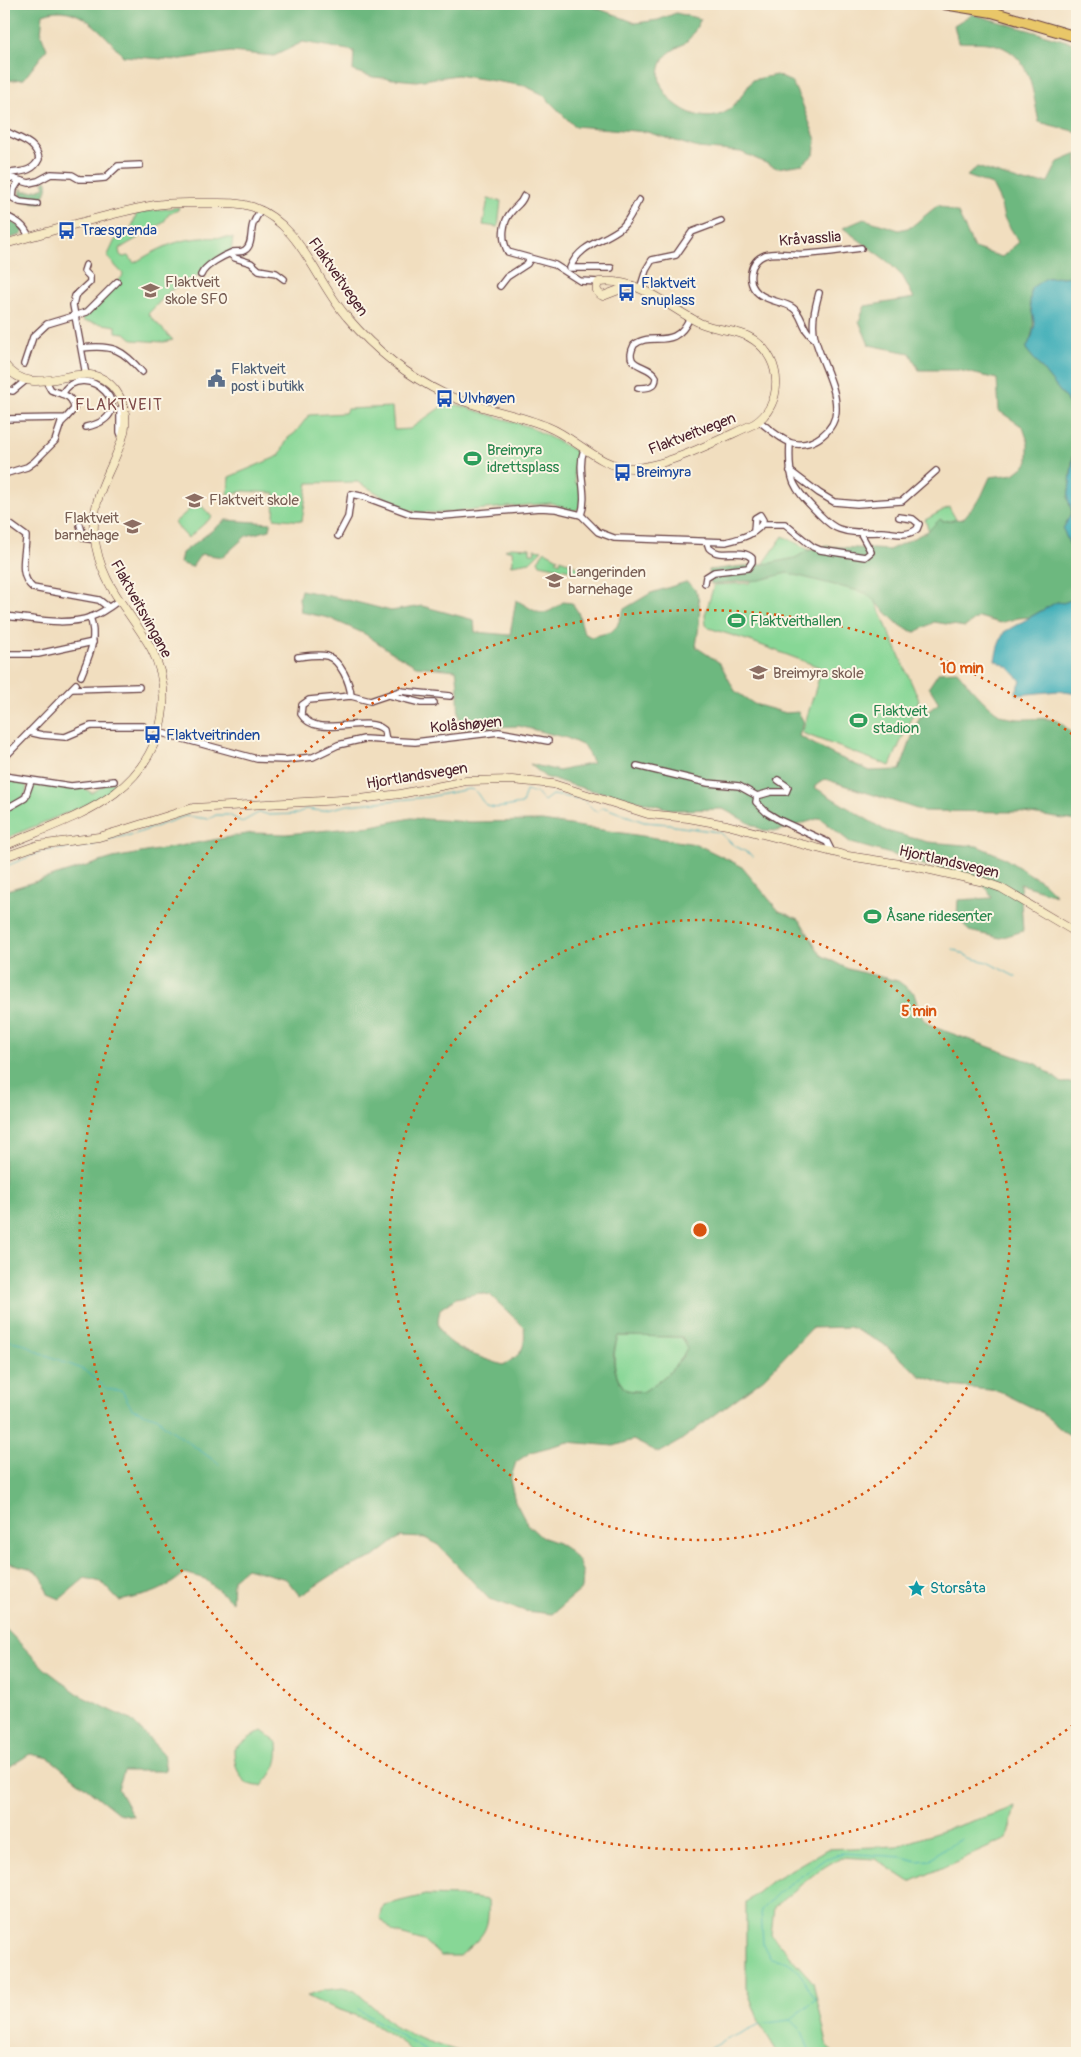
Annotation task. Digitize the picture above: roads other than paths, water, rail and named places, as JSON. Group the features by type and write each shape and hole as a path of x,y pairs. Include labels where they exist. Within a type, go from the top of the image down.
{"highway":[{"path":"944,4 1009,16 1077,37"}],"main road":[{"name":"Flaktveitvegen","path":"4,244 128,211 168,203 239,203 261,210 290,232 344,314 361,333 398,366 446,394 547,426 613,465 634,468 650,466 713,442 759,421 768,411 777,383 775,369 769,355 754,340 710,328 665,300 640,289 613,282 599,282"},
{"path":"599,282 597,292 603,296 628,286"},
{"path":"4,364 9,371 25,381"},
{"name":"Flaktveitsvingane","path":"4,846 98,806 123,788 149,756 158,732 163,698 162,677 157,660 146,639 118,601 104,576 95,540 95,523 100,491 123,438 126,415 124,407 117,392 111,385 98,378 86,375 72,375 46,381 25,381"},
{"name":"Hjortlandsvegen","path":"4,857 38,845 99,836 123,830 193,808 360,799 400,794 466,781 487,780 553,784 648,814 719,823 832,852 914,866 996,885 1077,933"}],"street":[{"path":"4,130 34,145 38,150 39,159 29,170 4,175"},
{"path":"4,175 19,181 33,183 51,174 72,175 79,179 105,178 118,166 140,165"},
{"path":"19,181 14,189 13,198 20,202 37,204"},
{"name":"Flaktveitvegen","path":"524,196 520,204 513,209 506,222 503,234 504,244 508,252 569,270 611,268"},
{"path":"569,270 573,260 589,244 623,226 638,200"},
{"path":"201,276 203,270 230,254 246,250 250,245 252,226 261,210"},
{"path":"4,216 21,224 29,237"},
{"path":"640,289 646,270 652,260 676,255 692,232 720,221"},
{"name":"Kråvasslia","path":"815,339 804,329 796,310 762,297 754,288 750,274 754,264 761,257 770,254 807,254 861,248"},
{"path":"230,254 235,258 251,263 259,270 276,273 284,280"},
{"path":"500,286 507,277 527,264 530,259"},
{"path":"86,265 84,270 91,279 74,298 73,308 86,375"},
{"name":"Flaktveitvegen","path":"569,270 580,281 599,282"},
{"path":"78,329 87,312 117,282"},
{"name":"Kråvasslia","path":"790,443 809,442 823,436 834,422 836,414 835,397 815,339 814,315 819,293"},
{"path":"24,364 33,337 47,324 87,312"},
{"path":"638,388 652,386 655,383 656,377 651,371 632,360 631,353 634,345 643,341 672,337 682,330 690,317"},
{"path":"82,348 92,347 120,350 142,372"},
{"path":"62,394 70,383 81,380 93,383 107,393 112,405 110,415 103,421 86,426"},
{"name":"Flaktveitsvingane","path":"4,389 13,390 25,381"},
{"path":"4,474 27,467 34,462 56,441 61,423 71,413 74,406 70,398 51,390 46,381"},
{"path":"4,419 66,418"},
{"path":"759,421 790,443 790,471 797,492 826,521 838,529 860,532 910,534 917,529 919,524 917,521 899,517"},
{"path":"581,515 585,501 580,467 584,449"},
{"path":"790,471 834,502 857,504 902,501 936,471"},
{"path":"338,536 348,517 351,494 365,497 411,514 443,516 540,508 556,509 581,515 598,532 614,538 726,542 754,531 762,524 784,524 813,547 820,550 865,557 871,552 860,532"},
{"path":"754,531 758,514 762,516 762,524"},
{"path":"4,520 26,536 23,565 30,586 37,589 57,591 78,598 99,600 108,608"},
{"path":"80,525 84,538 95,540"},
{"path":"705,584 706,578 714,572 748,568 752,562 752,558 746,554 717,553 708,548 707,542"},
{"path":"4,616 49,622 69,621 90,617 118,601"},
{"path":"81,676 93,642 94,629 90,617"},
{"path":"4,654 38,654 93,642"},
{"path":"298,657 326,656 335,662 350,684 351,696"},
{"path":"4,758 74,687 139,687"},
{"name":"Kolåshøyen","path":"386,740 384,730 374,724 326,726 308,722 301,714 302,705 308,700 351,696 370,701 400,691 450,696"},
{"name":"Kolåshøyen","path":"389,695 421,703 434,703"},
{"path":"29,732 65,737 91,726 144,726"},
{"name":"Kolåshøyen","path":"158,732 269,760 313,757 351,741 364,739 415,742 499,732 548,740"},
{"path":"637,766 708,783 739,786 757,796 771,792 786,792 788,787 778,780"},
{"path":"4,776 80,786 114,781"},
{"path":"4,810 25,798 31,781"},
{"path":"757,796 756,802 766,812 828,842 832,852"}],"water":[{"path":"1077,276 1077,420 1066,399 1026,349 1035,324 1030,304 1031,288 1046,278"},
{"path":"1077,428 1077,562 1063,529 1072,512 1068,499"},
{"path":"1077,598 1077,694 1058,691 1017,695 1016,691 1021,681 1008,667 995,660 1004,632 1057,602 1063,603"}],"waterway":[{"path":"4,867 43,851 89,846 135,834 185,816 209,819 216,815 229,815 242,822 260,812 269,815 298,814 305,809 322,811 348,805 428,797 469,789 474,790 486,805 494,808 522,804 526,791 536,793 544,801 552,795 583,799 596,812 603,807 644,822 719,832 732,844 753,856"},
{"path":"953,949 971,958 987,962 1016,977"},
{"path":"4,1340 22,1343 36,1351 84,1370 107,1389 122,1391 132,1409 158,1418 164,1425 219,1464"},
{"path":"790,2020 816,1999 794,1966 785,1961 770,1958 763,1944 761,1910 778,1893 825,1859 842,1853 903,1857 917,1861 930,1860 940,1851 962,1839"},
{"path":"358,2009 429,2053"},
{"path":"699,2053 760,2024 790,2020 802,2031 810,2053"}],"place":[{"name":"Træsgrenda","path":"67,230"},
{"name":"Flaktveit skole SFO","path":"151,291"},
{"name":"Flaktveit snuplass","path":"627,292"},
{"name":"Flaktveit post i butikk","path":"217,378"},
{"name":"Ulvhøyen","path":"444,398"},
{"name":"Breimyra idrettsplass","path":"473,459"},
{"name":"Breimyra","path":"622,472"},
{"name":"Flaktveit skole","path":"195,500"},
{"name":"Flaktveit barnehage","path":"133,527"},
{"name":"Langerinden barnehage","path":"554,581"},
{"name":"Flaktveithallen","path":"736,621"},
{"name":"Breimyra skole","path":"759,673"},
{"name":"Flaktveit stadion","path":"859,720"},
{"name":"Flaktveitrinden","path":"152,735"},
{"name":"Åsane ridesenter","path":"872,916"},
{"name":"Storsåta","path":"916,1588"}],"district":[{"name":"FLAKTVEIT","path":"119,405"}]}
